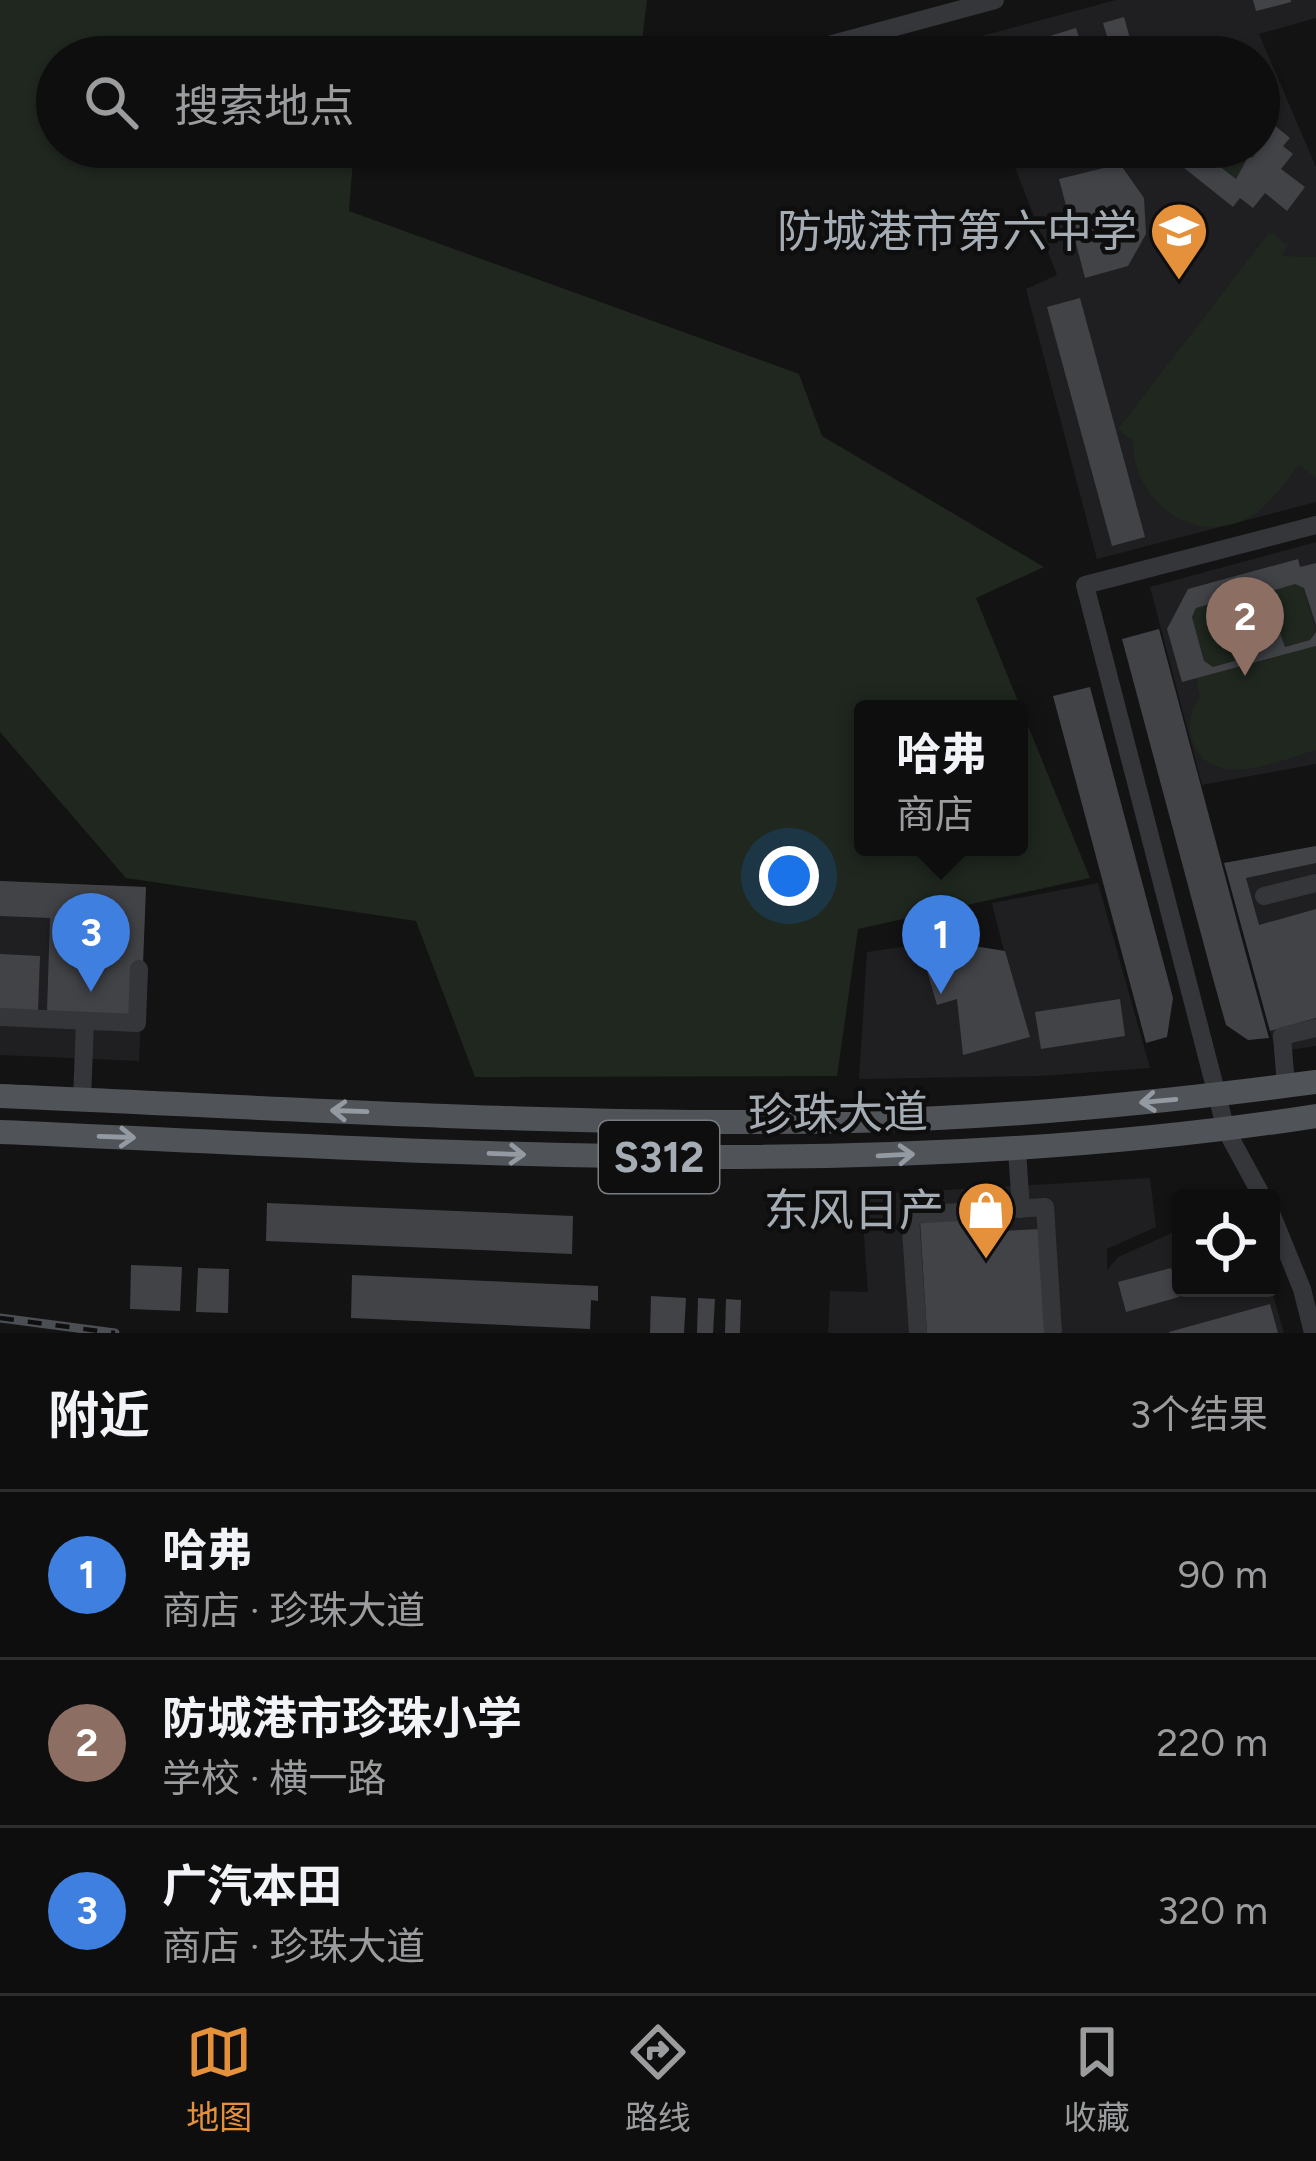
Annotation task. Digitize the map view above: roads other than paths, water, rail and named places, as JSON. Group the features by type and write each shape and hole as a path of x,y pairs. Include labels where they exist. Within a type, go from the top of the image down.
{"main road":[{"name":"珍珠大道","path":"0,1096 579,1121 856,1121 1014,1114 1316,1082"},
{"name":"珍珠大道","path":"0,1132 578,1157 857,1157 1017,1150 1226,1130 1316,1116"}],"street":[{"path":"862,36 995,0"},
{"path":"1258,1189 1226,1130 1085,585 1316,525"},
{"path":"1264,896 1316,883"},
{"path":"0,1017 137,1023 139,969"},
{"path":"82,1100 85,1021"},
{"path":"1286,1086 1282,1036 1316,1028"},
{"path":"1017,1150 1021,1209"},
{"path":"918,1333 910,1216 1045,1208 1053,1333"},
{"path":"1280,1236 1313,1333"}],"railway":[{"path":"0,1318 115,1333"}],"place":[{"name":"防城港市第六中学","path":"1179,282"},
{"name":"防城港市珍珠小学","path":"1245,676"},
{"name":"广汽本田","path":"91,992"},
{"name":"哈弗","path":"941,994"},
{"name":"东风日产","path":"986,1261"}]}
